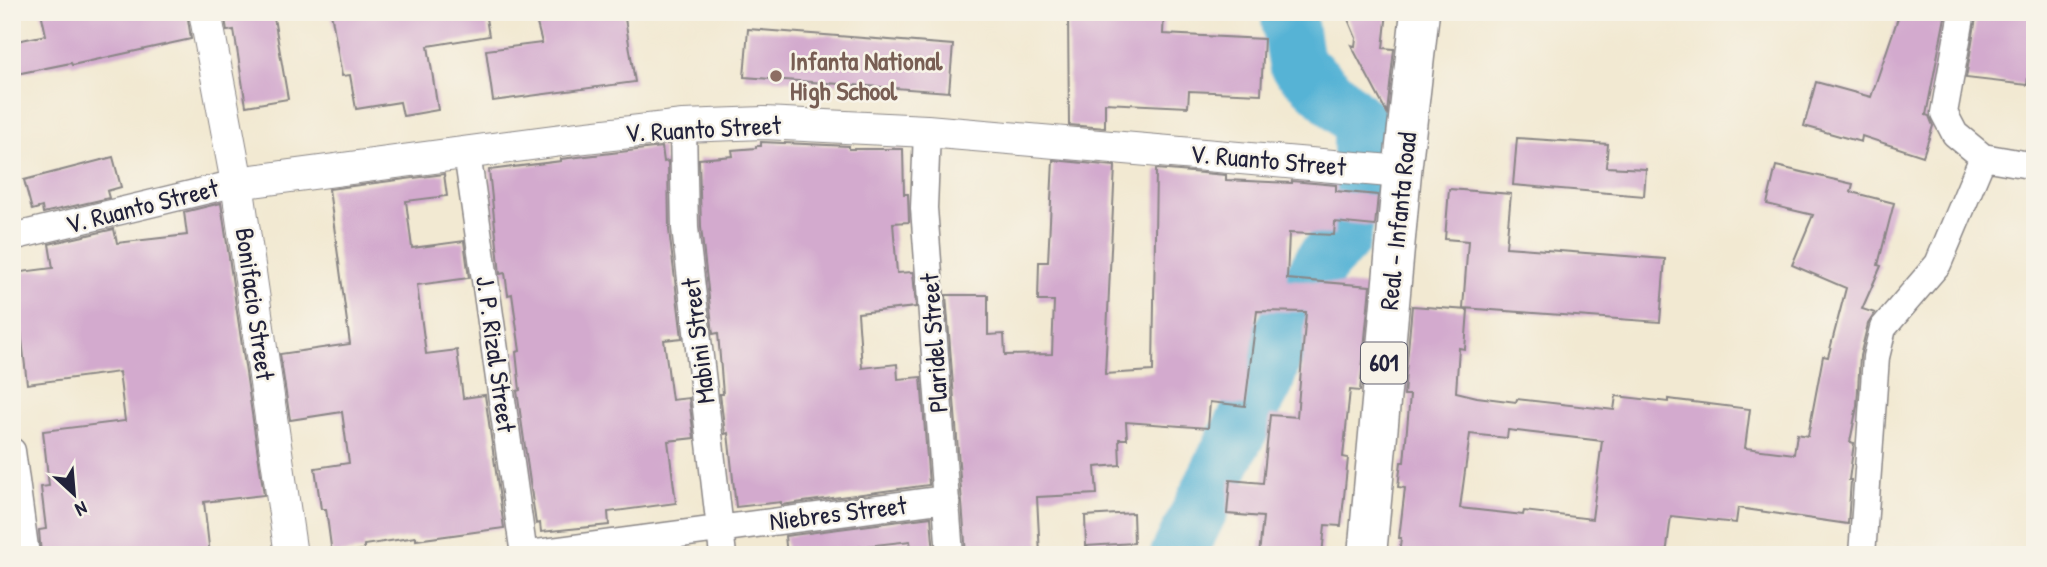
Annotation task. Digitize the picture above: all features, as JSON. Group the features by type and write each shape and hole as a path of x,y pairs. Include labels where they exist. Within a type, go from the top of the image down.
{"main road":[{"name":"Real - Infanta Road","path":"1367,555 1402,172 1420,12"}],"street":[{"name":"Bonifacio Street","path":"205,12 237,183 290,555"},
{"path":"1962,12 1944,113 1955,134 1983,157 2035,166"},
{"name":"V. Ruanto Street","path":"12,237 237,183 683,127 764,123 927,131 1402,172"},
{"name":"Mabini Street","path":"683,127 685,228 723,555"},
{"name":"Plaridel Street","path":"927,131 924,208 950,555"},
{"name":"J. P. Rizal Street","path":"467,153 523,555"},
{"path":"1862,555 1876,357 1883,328 1938,264 1983,157"},
{"path":"12,451 26,555"},
{"name":"Niebres Street","path":"523,555 946,499"}],"building":[{"path":"41,12 187,12 191,39 72,65 71,63 16,74 12,42 46,35"},
{"path":"224,12 273,12 288,99 246,106 234,30 227,31"},
{"path":"331,12 485,12 489,36 428,46 438,110 403,116 400,102 356,109 350,75 342,76"},
{"path":"534,12 624,12 635,82 493,101 486,50 542,43"},
{"path":"1068,12 1164,12 1163,34 1264,39 1261,94 1189,91 1188,107 1105,103 1105,128 1069,125"},
{"path":"1345,12 1387,12 1383,48 1394,49 1387,113 1351,45 1355,46 1356,38"},
{"path":"1900,12 1946,12 1926,115 1933,126 1923,156 1862,136 1861,142 1804,126 1816,82 1871,97"},
{"path":"1977,12 2035,12 2035,40 2027,85 1966,78"},
{"path":"748,29 953,45 949,92 744,77"},
{"path":"1517,138 1608,144 1606,167 1646,169 1644,196 1513,185"},
{"path":"761,142 849,146 849,149 903,149 904,194 908,194 909,222 893,223 897,273 913,272 916,307 858,313 862,368 897,364 898,379 921,377 929,485 781,505 781,502 736,507 728,433 725,434 720,394 723,394 718,333 713,334 701,227 699,159 733,156 732,150 756,148 761,146"},
{"path":"662,147 664,162 668,161 669,230 682,338 664,340 672,400 689,398 694,438 668,441 676,503 608,512 609,525 541,532 540,523 536,524 517,391 520,390 516,352 520,351 512,294 508,295 505,273 500,274 489,170"},
{"path":"113,157 121,187 107,191 109,198 43,213 42,207 32,210 24,180"},
{"path":"1053,160 1115,166 1105,374 1153,371 1156,169 1226,175 1226,180 1336,185 1336,191 1378,195 1375,226 1335,222 1334,235 1289,233 1287,279 1370,286 1360,391 1350,390 1343,457 1348,458 1341,526 1325,525 1322,555 1259,555 1263,517 1227,514 1230,480 1263,483 1270,415 1297,417 1306,312 1257,311 1245,406 1210,402 1208,428 1126,422 1127,439 1119,439 1120,465 1095,467 1097,494 1037,497 1040,555 966,555 946,295 988,295 988,335 1004,334 1005,355 1052,354 1054,301 1038,301 1039,262 1048,262"},
{"path":"1776,166 1853,184 1851,192 1894,203 1878,265 1881,266 1862,309 1875,313 1868,324 1860,356 1857,406 1850,442 1854,443 1849,480 1848,524 1738,508 1736,523 1671,516 1666,555 1399,555 1405,488 1398,487 1401,462 1404,462 1410,395 1404,395 1412,306 1468,310 1465,349 1459,348 1456,392 1516,402 1517,399 1614,410 1616,396 1750,409 1745,448 1794,454 1797,434 1808,436 1823,356 1828,357 1846,288 1792,265 1813,215 1767,204","holes":["1508,430 1602,441 1592,519 1524,511 1523,515 1460,508 1470,434 1507,438"]},
{"path":"444,174 447,196 406,201 412,248 464,241 469,278 417,285 426,354 457,350 463,398 485,395 504,528 416,540 416,537 364,545 364,550 332,554 326,509 321,509 315,468 349,463 342,412 290,420 280,354 350,344 329,189"},
{"path":"1449,189 1511,194 1506,247 1665,259 1660,322 1463,308 1468,241 1445,239"},
{"path":"221,203 264,495 204,502 210,555 41,555 39,530 46,529 41,487 49,486 43,431 125,421 119,372 27,384 13,273 53,268 49,244 114,229 117,243 187,235 184,212"},
{"path":"1133,513 1134,543 1086,546 1085,516"},
{"path":"931,517 934,555 912,555 910,541 787,555 785,536"}],"waterway":[{"path":"1288,12 1296,63 1361,124 1361,152"},
{"path":"1178,555 1231,446 1265,384 1281,335 1323,260 1342,240 1353,188"}],"place":[{"name":"Infanta National High School","path":"776,76"}]}
